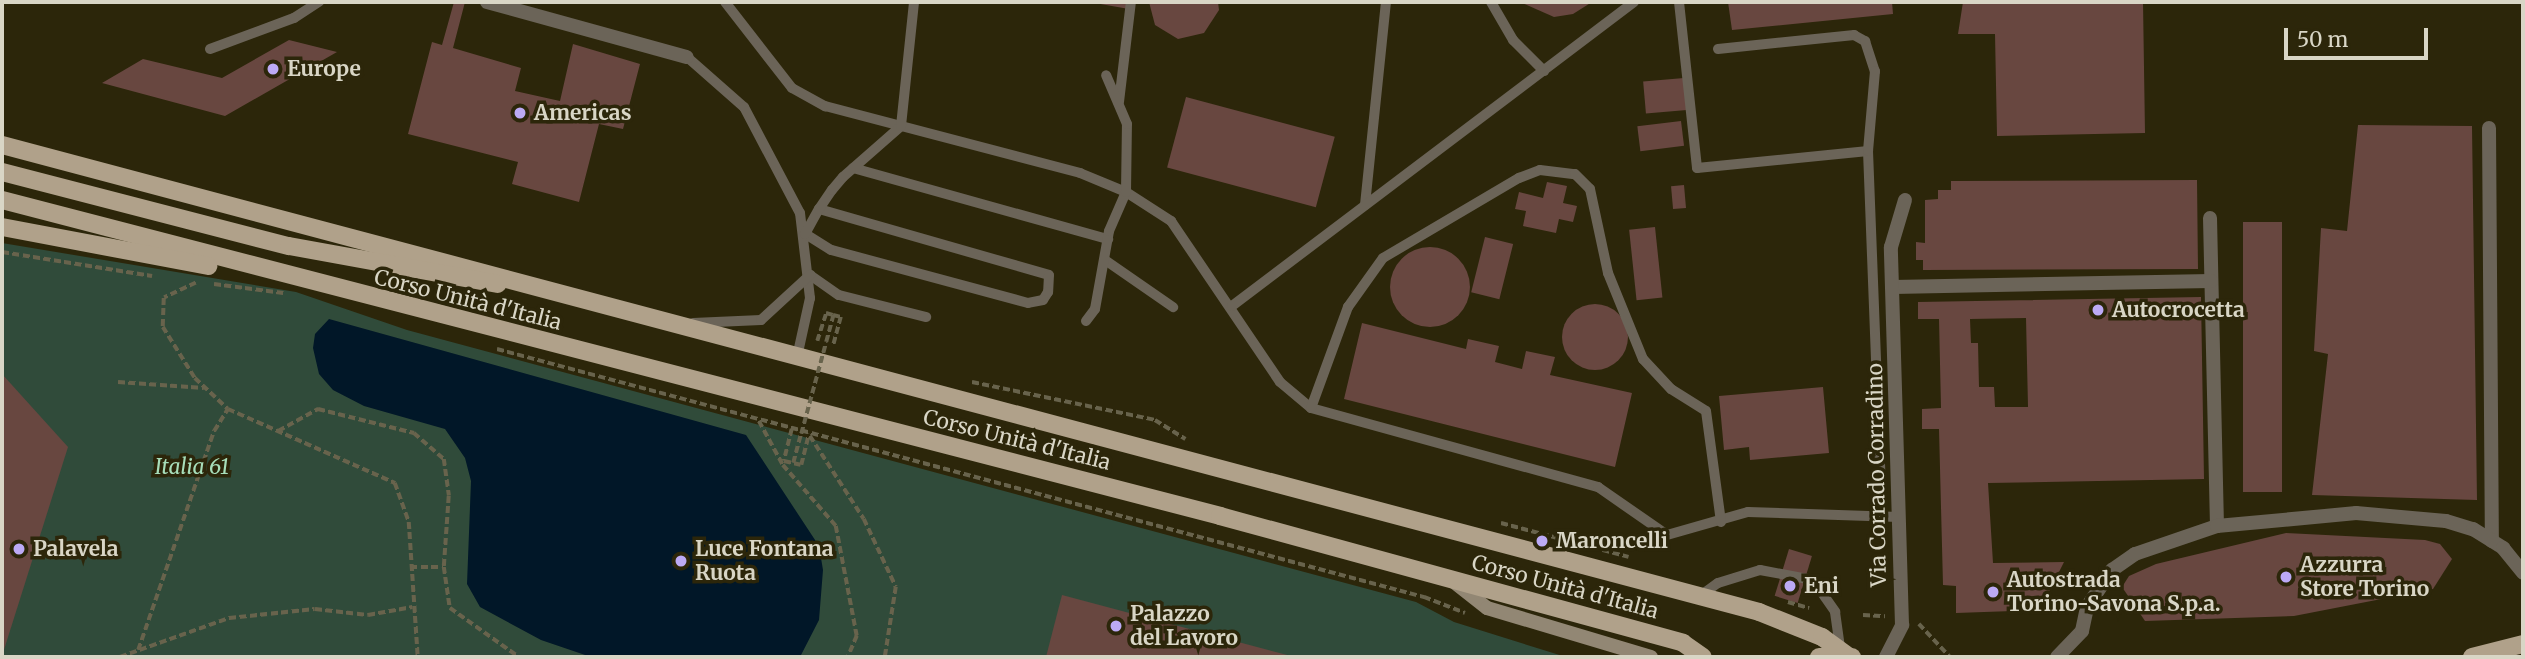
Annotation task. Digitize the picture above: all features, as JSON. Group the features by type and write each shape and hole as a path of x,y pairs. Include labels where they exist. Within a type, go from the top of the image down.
{"main road":[{"name":"Corso Unità d'Italia","path":"2,145 595,299 797,357 1759,612 1847,654"},
{"name":"Corso Unità d'Italia","path":"2,172 289,246 595,299"},
{"name":"Corso Unità d'Italia","path":"2,200 314,284 1450,579 1683,643 1703,657"},
{"name":"Corso Unità d'Italia","path":"2,228 314,284"},
{"path":"1450,579 1488,608 1651,657"},
{"path":"2472,657 2523,644"},
{"path":"1819,657 1847,654"}],"street":[{"path":"487,2 687,57"},
{"path":"2489,128 2492,541"},
{"name":"Via Corrado Corradino","path":"1886,657 1902,625 1891,247 1905,200"},
{"path":"2210,218 2217,526"},
{"path":"1893,287 2211,281"},
{"path":"2057,657 2082,632 2087,607 2112,570 2135,554 2217,526 2311,515 2403,515 2473,529 2492,541 2523,573"}],"lane":[{"path":"211,49 294,18 319,2"},
{"path":"724,2 792,88 825,106 1080,173 1126,192 1171,221 1232,306 1280,382 1311,408 1598,487 1667,535 1767,511 1899,517"},
{"path":"805,234 820,209 853,168 901,126 914,2"},
{"path":"1119,104 1131,2"},
{"path":"1365,205 1385,2"},
{"path":"1491,2 1513,40 1544,71"},
{"path":"1232,306 1634,2"},
{"path":"1679,2 1697,168 1868,150"},
{"path":"1718,49 1854,35 1866,41 1875,71 1868,150 1882,516"},
{"path":"687,57 744,107 787,182 805,234 810,275 797,357"},
{"path":"1086,321 1095,309 1108,239 1126,192 1127,124 1106,75"},
{"path":"853,168 1108,239"},
{"path":"1311,408 1348,307 1383,258 1519,178 1540,170 1575,174 1590,189 1608,273 1643,359 1671,389 1706,411 1721,522"},
{"path":"805,234 831,250 1028,303 1043,300 1048,292 1049,275 820,209"},
{"path":"1105,260 1173,307"},
{"path":"810,275 839,295 926,317"},
{"path":"680,323 761,320 810,275"},
{"path":"1699,596 1718,583 1760,570 1813,580 1835,612 1847,654"}],"path":[{"path":"2,252 158,277"},
{"path":"186,280 290,294"},
{"path":"200,282 164,298 163,327 206,388 229,409 395,483 409,522 412,607 418,657"},
{"path":"817,341 826,313 841,317 833,346"},
{"path":"793,463 833,315"},
{"path":"489,347 1424,597 1472,616"},
{"path":"118,382 206,388"},
{"path":"138,650 214,430 229,409"},
{"path":"278,431 318,409 414,433 444,459 449,496 444,567 450,608 519,657"},
{"path":"758,419 783,465 836,526 857,636 848,657"},
{"path":"792,429 784,461 801,465 809,434"},
{"path":"809,434 864,519 896,587 885,657"},
{"path":"410,567 444,567"},
{"path":"120,657 229,618 315,609 368,615 412,607"}],"green space":[{"name":"Italia 61","path":"2,243 296,292 407,330 1416,602 1454,622 1566,657 2,657"}],"water":[{"path":"329,319 746,435 819,546 823,570 819,620 800,657 591,657 541,640 480,607 467,584 471,481 465,458 445,429 364,406 333,390 319,374 313,348 315,334"}],"building":[{"name":"Americas","path":"454,2 465,2 453,48 521,68 515,91 560,101 573,44 640,64 623,129 599,124 579,202 512,184 518,162 408,134 432,42 442,45"},
{"path":"1089,2 1130,2 1129,9"},
{"path":"1149,2 1218,2 1219,10 1204,33 1178,39 1155,25"},
{"path":"1520,2 1592,2 1573,14 1554,17"},
{"path":"1728,2 1892,2 1893,14 1732,30"},
{"path":"1963,2 2143,2 2145,133 1997,136 1995,34 1958,34"},
{"name":"Europe","path":"289,40 337,52 225,116 102,83 143,59 222,78"},
{"path":"1684,78 1687,110 1646,113 1643,82"},
{"path":"1186,97 1335,137 1316,207 1167,168"},
{"path":"1681,121 1684,146 1640,151 1637,126"},
{"path":"2358,125 2472,126 2477,500 2312,495 2328,354 2314,351 2321,228 2347,231"},
{"path":"2197,180 2198,269 1923,270 1923,260 1916,260 1916,242 1925,243 1925,200 1938,199 1938,190 1951,190 1951,181"},
{"path":"1547,182 1567,186 1563,203 1577,206 1573,222 1559,219 1556,233 1523,226 1526,211 1515,209 1519,192 1543,198"},
{"path":"1684,185 1686,208 1673,209 1671,186"},
{"path":"2243,222 2282,222 2282,492 2243,492"},
{"path":"1655,227 1662,298 1637,300 1629,230"},
{"path":"1485,237 1513,244 1499,299 1471,292"},
{"path":"1422,247 1438,247 1459,258 1470,279 1470,295 1459,316 1438,327 1422,327 1408,321 1396,309 1390,295 1390,279 1396,265 1408,253"},
{"path":"2201,297 2204,479 1988,483 1993,563 2064,562 2040,610 1956,613 1956,586 1943,585 1939,429 1922,429 1922,409 1941,408 1939,319 1918,319 1918,302","holes":["2026,318 2028,407 1995,407 1994,387 1979,387 1978,343 1971,343 1970,319"]},
{"path":"1595,304 1608,307 1618,314 1625,324 1628,337 1625,350 1618,360 1608,367 1595,370 1582,367 1572,360 1565,350 1562,337 1565,324 1572,314 1582,307"},
{"path":"1362,323 1466,349 1468,339 1499,346 1495,362 1522,369 1526,351 1555,357 1550,375 1632,393 1615,467 1344,399"},
{"name":"Palavela","path":"2,374 68,447 2,656"},
{"path":"1823,387 1829,453 1750,460 1749,447 1724,450 1719,396"},
{"name":"Azzurra Store Torino","path":"2286,533 2425,540 2440,544 2452,559 2433,589 2294,616 2145,621 2122,587 2129,576 2156,564"},
{"path":"1789,549 1812,556 1798,603 1775,596"},
{"name":"Palazzo del Lavoro","path":"1062,595 1291,656 1291,657 1046,657"}],"place":[{"name":"Europe","path":"273,69"},
{"name":"Americas","path":"520,113"},
{"name":"Autocrocetta","path":"2098,310"},
{"name":"Maroncelli","path":"1542,541"},
{"name":"Palavela","path":"19,549"},
{"name":"Luce Fontana Ruota","path":"681,561"},
{"name":"Azzurra Store Torino","path":"2286,577"},
{"name":"Eni","path":"1790,586"},
{"name":"Autostrada Torino-Savona S.p.a.","path":"1993,592"},
{"name":"Palazzo del Lavoro","path":"1116,626"}]}
